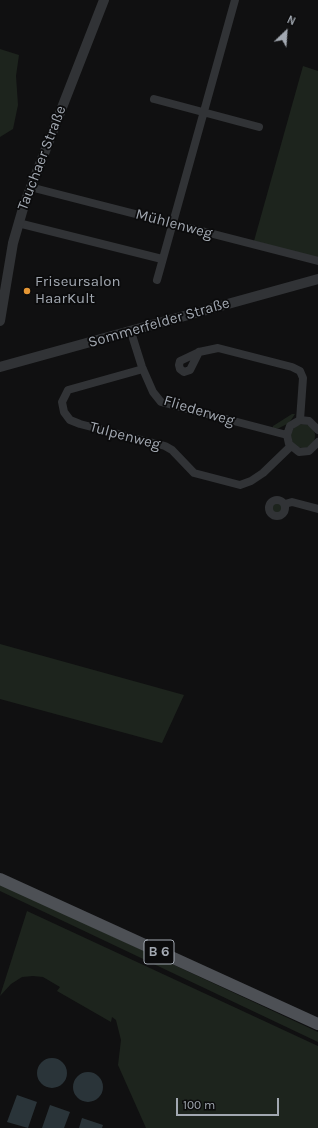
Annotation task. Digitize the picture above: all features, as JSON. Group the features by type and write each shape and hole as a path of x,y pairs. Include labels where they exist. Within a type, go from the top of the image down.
{"main road":[{"name":"B 6","path":"0,879 318,1024"}],"street":[{"name":"Tauchaer Straße","path":"0,321 10,259 18,224 30,186 104,0"},
{"path":"157,280 235,0"},
{"path":"154,99 259,127"},
{"name":"Mühlenweg","path":"30,186 318,261"},
{"path":"18,224 162,259"},
{"name":"Sommerfelder Straße","path":"0,367 132,332 228,303 318,279"},
{"name":"Fliederweg","path":"132,332 143,369 153,392 161,402 287,435"},
{"path":"199,352 218,348 292,367 300,371 303,378 300,420"},
{"name":"Tulpenweg","path":"143,369 68,390 62,402 64,412 70,420 80,424 165,446 172,450 194,474 240,485 257,477 291,446"},
{"path":"318,427 309,421 300,420 292,424 287,435 291,446 296,450 306,452 314,448 318,442"},
{"path":"285,504 292,502 318,508"}],"shaded area":[{"path":"0,49 19,55 16,76 18,105 13,129 0,137"},
{"path":"303,66 318,71 318,258 254,241"},
{"path":"292,414 295,414 289,423 273,429 273,426"},
{"path":"303,424 308,425 314,431 314,441 308,447 303,448 298,447 292,441 291,436 292,431 298,425"},
{"path":"275,500 281,500 286,505 284,514 281,516 275,516 270,511 270,505"},
{"path":"0,644 184,695 162,743 0,699"},
{"path":"0,884 318,1032 318,1042 0,891"},
{"path":"27,911 318,1046 318,1128 146,1128 118,1065 121,1040 116,1020 112,1017 111,1022 57,991 60,987 43,977 22,977 11,984 0,996"},
{"path":"52,1058 63,1062 67,1073 63,1084 52,1088 41,1084 37,1073 41,1062"},
{"path":"88,1072 99,1076 103,1087 99,1098 88,1102 77,1098 73,1087 77,1076"},
{"path":"17,1095 37,1102 28,1128 7,1122"},
{"path":"50,1105 70,1112 64,1128 42,1128"},
{"path":"82,1118 103,1125 102,1128 79,1128"}],"place":[{"name":"Friseursalon HaarKult","path":"27,291"}]}
